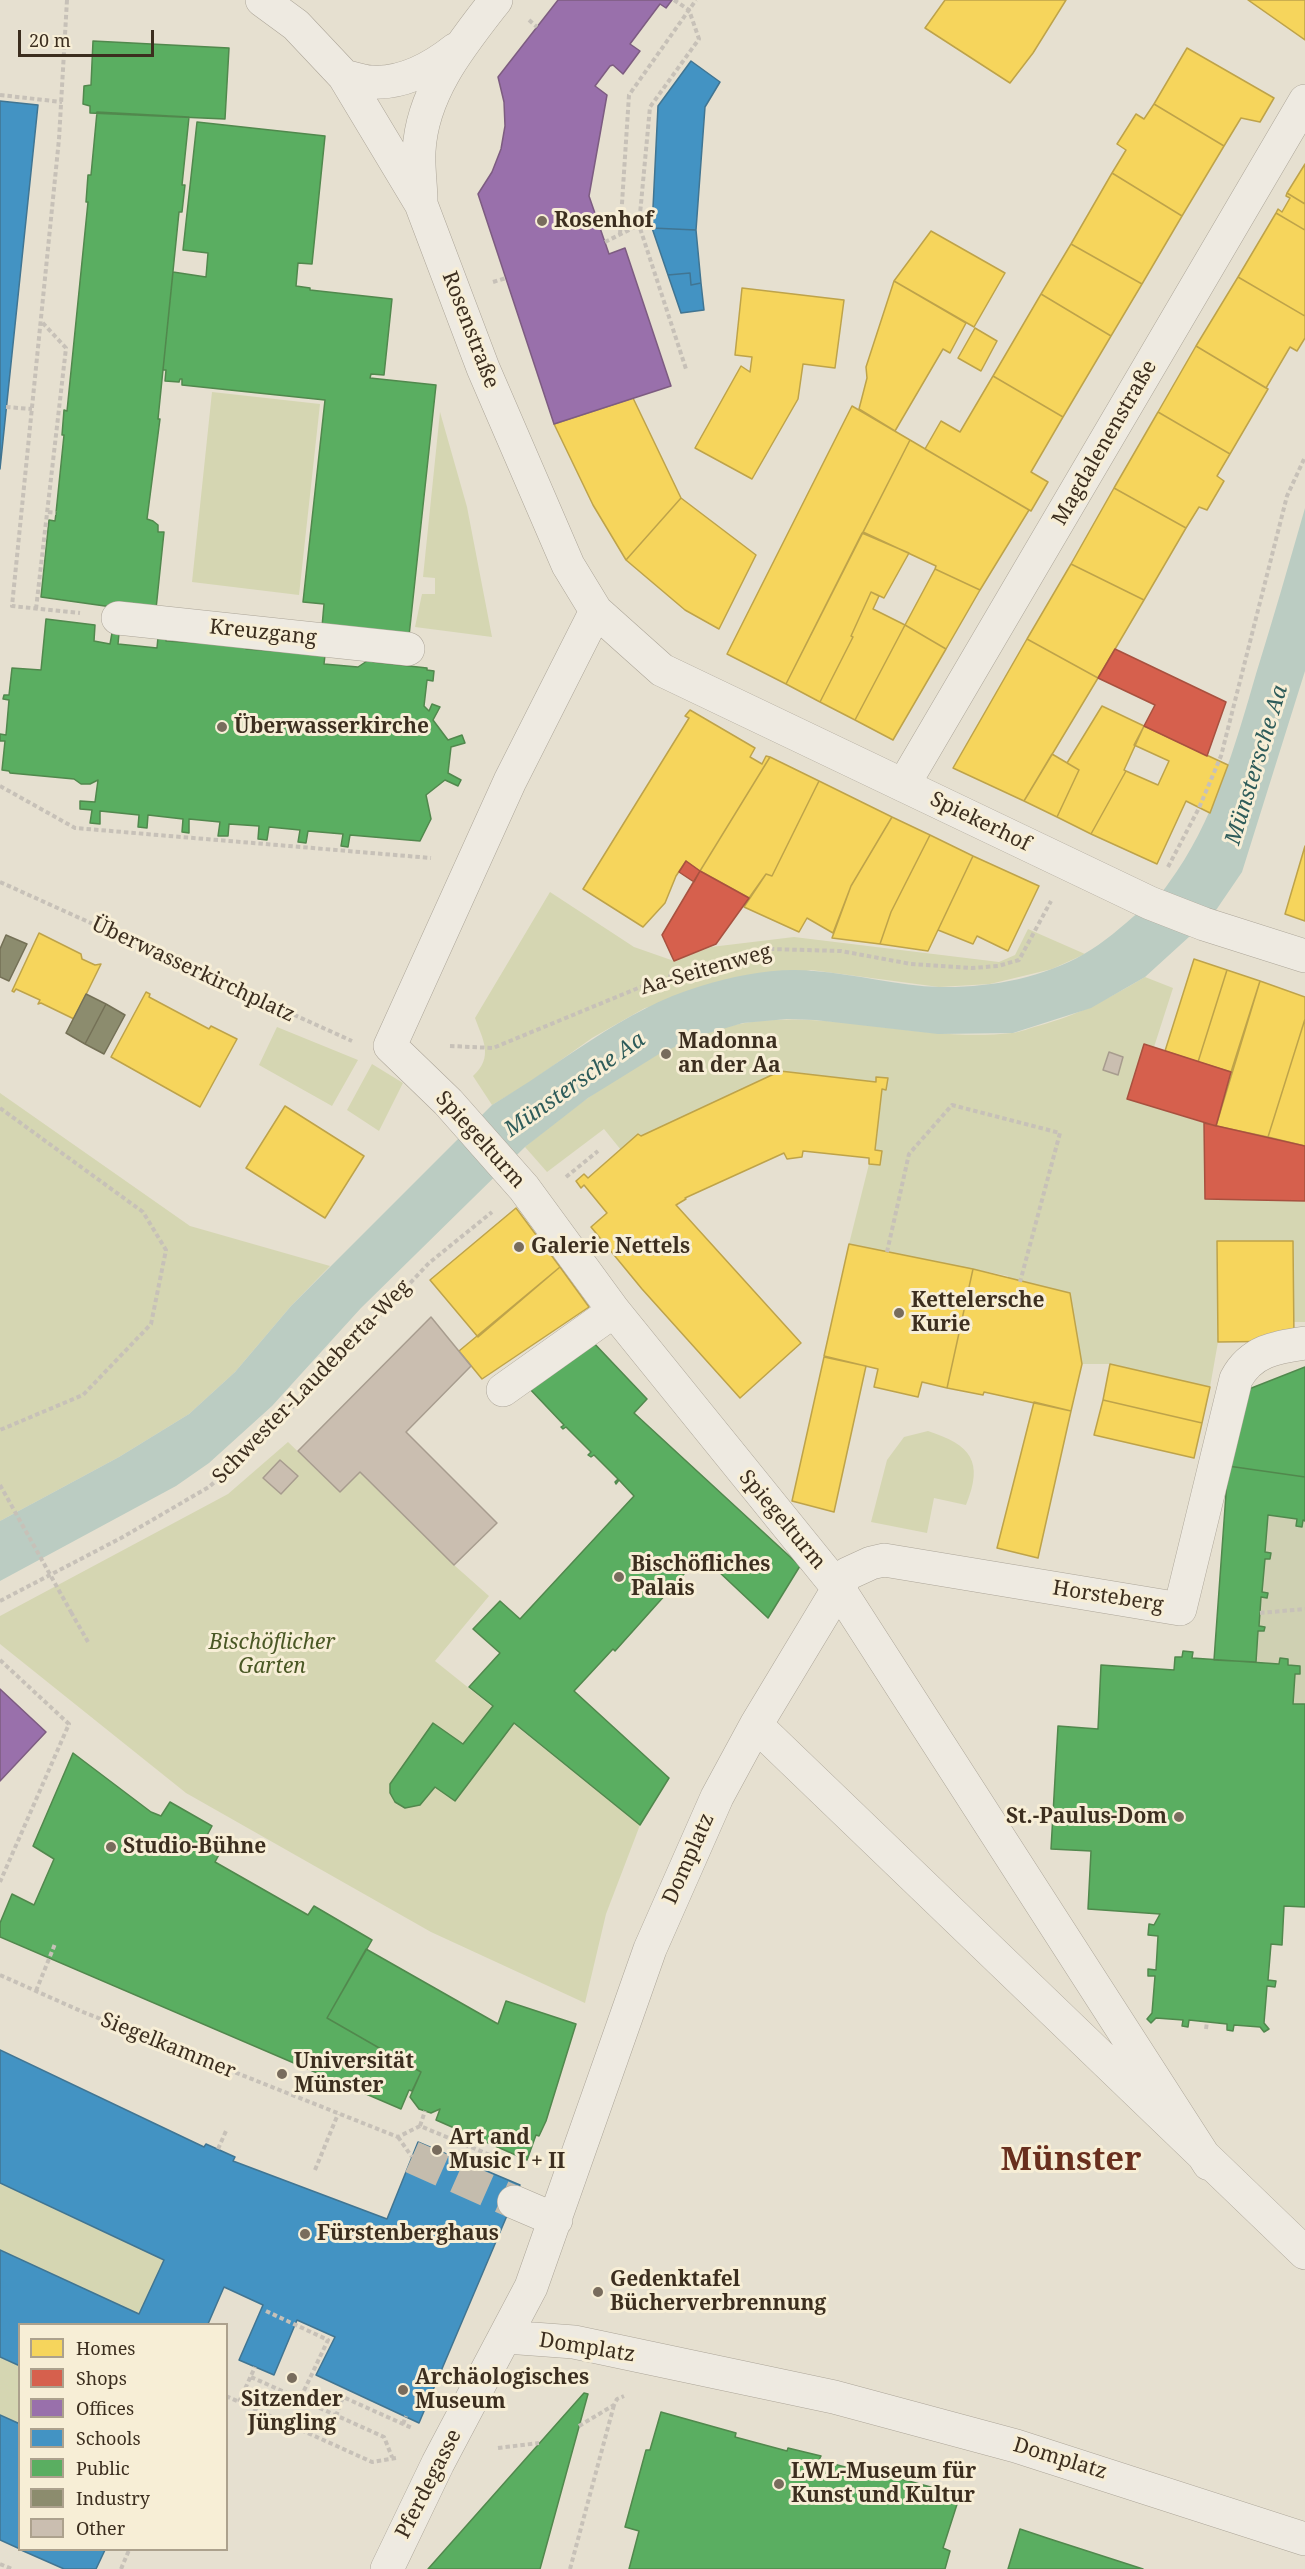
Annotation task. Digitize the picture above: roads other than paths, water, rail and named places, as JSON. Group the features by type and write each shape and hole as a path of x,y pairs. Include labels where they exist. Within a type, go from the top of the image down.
{"street":[{"name":"Rosenstraße","path":"262,0 296,25 344,76 421,204 483,368 568,566 596,610 662,670"},
{"path":"421,204 419,151 424,118 433,93 460,46 496,0"},
{"path":"344,76 372,82 402,79 430,69 460,46"},
{"name":"Magdalenenstraße","path":"904,784 1305,101"},
{"name":"Spiegelturm","path":"596,610 510,781 390,1046 448,1102 515,1178 614,1311 839,1589"},
{"name":"Kreuzgang","path":"118,618 408,649"},
{"name":"Spiekerhof","path":"662,670 1150,903 1204,924 1305,956"},
{"path":"503,1390 614,1311"},
{"name":"Horsteberg","path":"839,1589 847,1574 884,1560 1180,1609 1236,1378 1242,1368 1261,1353 1305,1343"},
{"path":"839,1589 1074,1950 1209,2164"},
{"name":"Domplatz","path":"839,1589 756,1725 717,1797 662,1920 531,2287 506,2337 574,2343 834,2397 1016,2445 1305,2539"},
{"path":"756,1725 1209,2164 1305,2253"},
{"path":"514,2202 556,2220"},
{"name":"Pferdegasse","path":"387,2569 438,2463 506,2337"}],"water":[{"name":"Münstersche Aa","path":"1305,508 1305,671 1242,872 1212,916 1145,977 1091,1008 1013,1033 938,1034 787,1019 743,1023 702,1035 659,1054 588,1098 525,1147 361,1308 272,1406 209,1463 176,1486 0,1581 0,1521 119,1457 189,1414 235,1372 291,1306 492,1105 619,1023 672,996 701,986 728,978 772,971 800,970 940,987 977,986 1015,980 1068,962 1091,950 1113,934 1165,888 1184,860 1211,809 1240,728"}],"tunnel":[{"path":"412,2157 514,2202"}],"place":[{"name":"Rosenhof","path":"542,221"},
{"name":"Überwasserkirche","path":"222,727"},
{"name":"Madonna an der Aa","path":"666,1054"},
{"name":"Galerie Nettels","path":"519,1247"},
{"name":"Kettelersche Kurie","path":"899,1313"},
{"name":"Bischöfliches Palais","path":"619,1577"},
{"name":"St.-Paulus-Dom","path":"1179,1817"},
{"name":"Studio-Bühne","path":"111,1847"},
{"name":"Universität Münster","path":"282,2074"},
{"name":"Art and Music I + II","path":"437,2150"},
{"name":"Fürstenberghaus","path":"305,2234"},
{"name":"Gedenktafel Bücherverbrennung","path":"598,2292"},
{"name":"Sitzender Jüngling","path":"292,2378"},
{"name":"Archäologisches Museum","path":"403,2390"},
{"name":"LWL-Museum für Kunst und Kultur","path":"779,2484"}],"district":[{"name":"Münster","path":"1071,2161"}],"park label":[{"name":"Bischöflicher Garten","path":"272,1655"}]}
